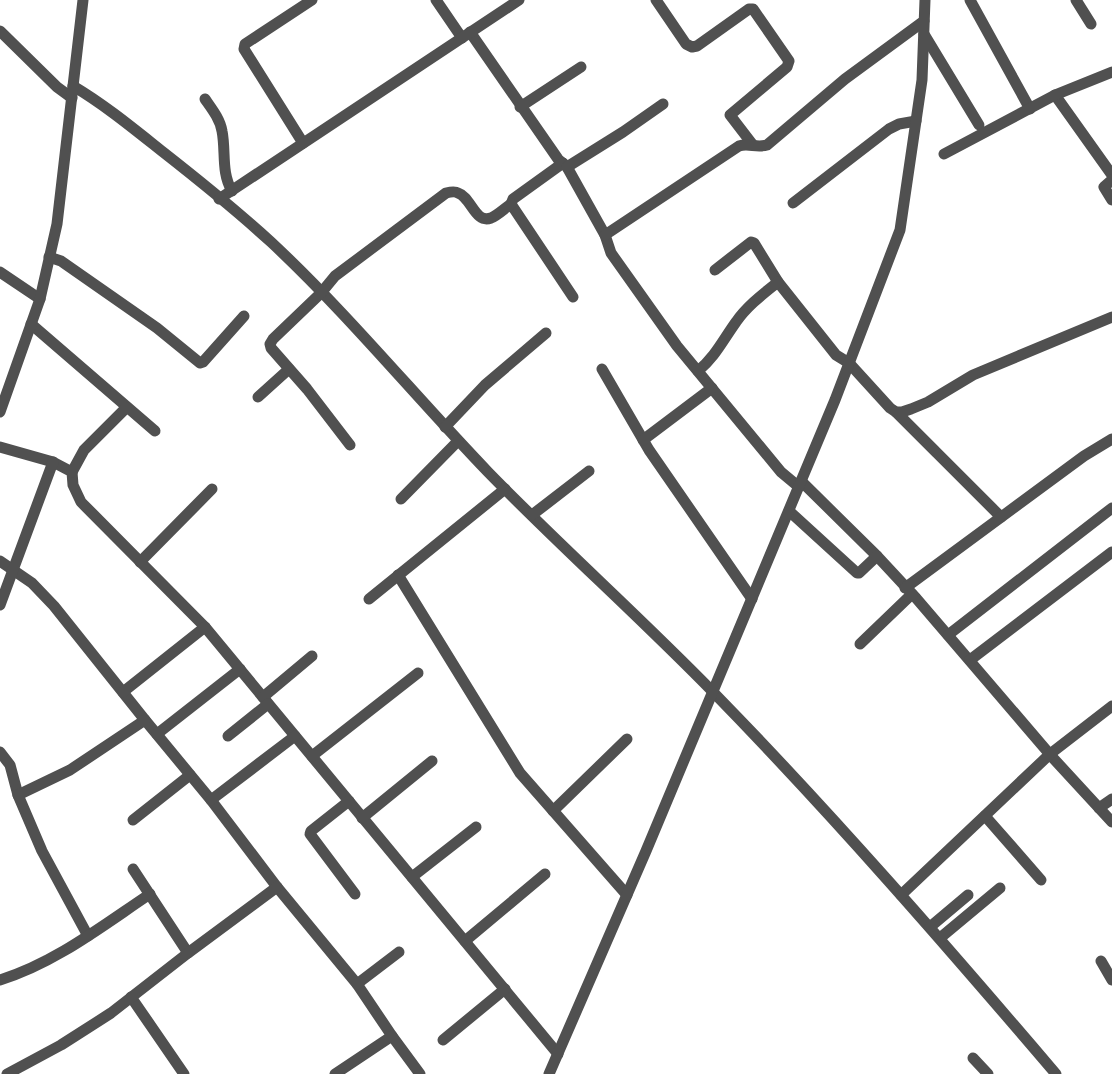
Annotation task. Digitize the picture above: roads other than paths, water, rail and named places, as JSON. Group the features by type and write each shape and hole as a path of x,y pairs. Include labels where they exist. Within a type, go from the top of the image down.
{"street":[{"path":"0,412 40,299 57,224 83,0"},
{"path":"303,143 244,49 244,46 312,0"},
{"path":"436,0 466,35 558,159 565,165 605,235 611,253 677,346 781,472 800,484 877,556 1112,822"},
{"path":"219,199 519,0"},
{"path":"656,0 686,44 692,47 697,46 749,9 753,9 789,61 787,67 730,115 753,145"},
{"path":"549,1074 627,895 789,511 900,230 922,80 926,0"},
{"path":"970,0 1030,109"},
{"path":"1076,0 1091,24"},
{"path":"605,235 739,146 745,144 762,147 766,145 845,80 924,21"},
{"path":"0,31 57,87 72,98"},
{"path":"924,34 979,125"},
{"path":"520,107 581,67"},
{"path":"944,154 1055,95 1112,72"},
{"path":"73,86 102,104 180,165 270,242 321,293 505,489 713,692 902,895 1056,1074"},
{"path":"1055,95 1112,175"},
{"path":"205,99 220,124 226,178 232,190"},
{"path":"350,445 271,348 270,344 279,333 321,293 334,276 446,193 456,192 464,196 476,213 486,219 492,218 512,204 514,199 565,165 623,132 663,104"},
{"path":"793,203 889,129 900,124 916,122"},
{"path":"1112,180 1104,188 1112,200"},
{"path":"512,204 573,298"},
{"path":"715,270 752,242 778,282 836,355 849,363 890,408 1001,517"},
{"path":"49,257 61,261 157,328 200,363 203,362 244,316"},
{"path":"0,272 40,299"},
{"path":"698,371 717,352 745,311 778,282"},
{"path":"896,412 912,409 928,402 973,374 1112,317"},
{"path":"31,324 94,377 126,408 155,431"},
{"path":"445,427 486,385 546,333"},
{"path":"258,397 290,369"},
{"path":"602,369 643,440 752,599"},
{"path":"643,440 712,388"},
{"path":"126,408 84,450 72,472 73,485 81,502 205,627 558,1054"},
{"path":"860,644 909,591 1001,517 1084,456 1112,439"},
{"path":"401,499 458,441"},
{"path":"0,447 53,462 72,472"},
{"path":"0,605 53,462"},
{"path":"532,515 589,471"},
{"path":"140,562 212,489"},
{"path":"369,598 505,489"},
{"path":"948,635 1112,508"},
{"path":"789,511 857,573 860,573 877,556"},
{"path":"970,660 1112,552"},
{"path":"0,561 32,583 54,606 211,800 277,887 357,984 420,1074"},
{"path":"398,575 520,773 627,895"},
{"path":"123,692 205,627"},
{"path":"228,736 312,656"},
{"path":"157,734 240,669"},
{"path":"312,756 418,673"},
{"path":"902,895 1050,754 1112,706"},
{"path":"18,794 70,770 145,720"},
{"path":"211,800 295,736"},
{"path":"553,811 627,739"},
{"path":"0,752 10,765 18,794 42,851 88,936"},
{"path":"362,818 432,761"},
{"path":"133,820 190,775"},
{"path":"1099,808 1112,799"},
{"path":"349,801 311,831 310,834 354,894"},
{"path":"985,816 1041,880"},
{"path":"412,877 476,827"},
{"path":"133,869 188,953"},
{"path":"465,941 545,874"},
{"path":"8,1074 62,1045 112,1013 188,953 277,887"},
{"path":"940,938 1000,888"},
{"path":"0,980 38,966 88,936 150,894"},
{"path":"930,927 968,895"},
{"path":"357,984 399,952"},
{"path":"1101,962 1112,980"},
{"path":"443,1040 505,990"},
{"path":"131,997 184,1074"},
{"path":"335,1074 392,1036"},
{"path":"973,1058 988,1074"}]}
